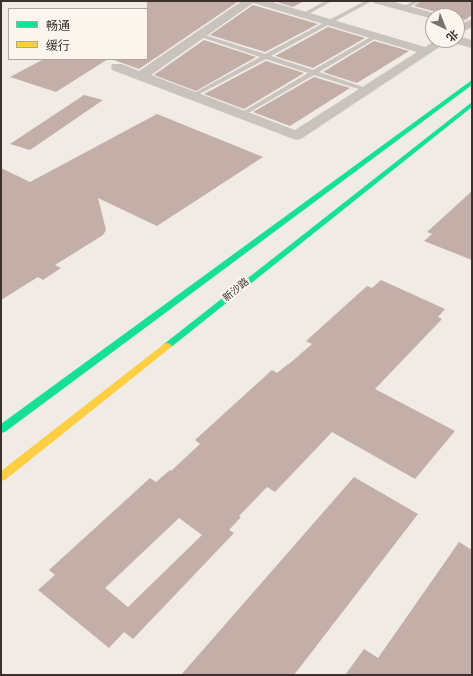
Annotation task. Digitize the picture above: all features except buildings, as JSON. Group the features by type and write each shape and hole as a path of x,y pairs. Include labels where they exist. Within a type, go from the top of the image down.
{"main road":[{"path":"1,429 472,82"},
{"name":"新沙路","path":"1,477 472,104"}],"street":[{"path":"141,76 249,1"},
{"path":"257,1 426,51"},
{"path":"378,1 425,14"},
{"path":"117,67 296,136 431,48"}],"lane":[{"path":"303,14 329,1"},
{"path":"192,96 369,1"},
{"path":"404,8 417,1"},
{"path":"200,35 367,90"},
{"path":"240,114 376,36"}],"traffic: fast":[{"path":"1,429 472,82"},
{"path":"167,346 472,104"}],"traffic: slow":[{"path":"1,477 167,346"}]}
